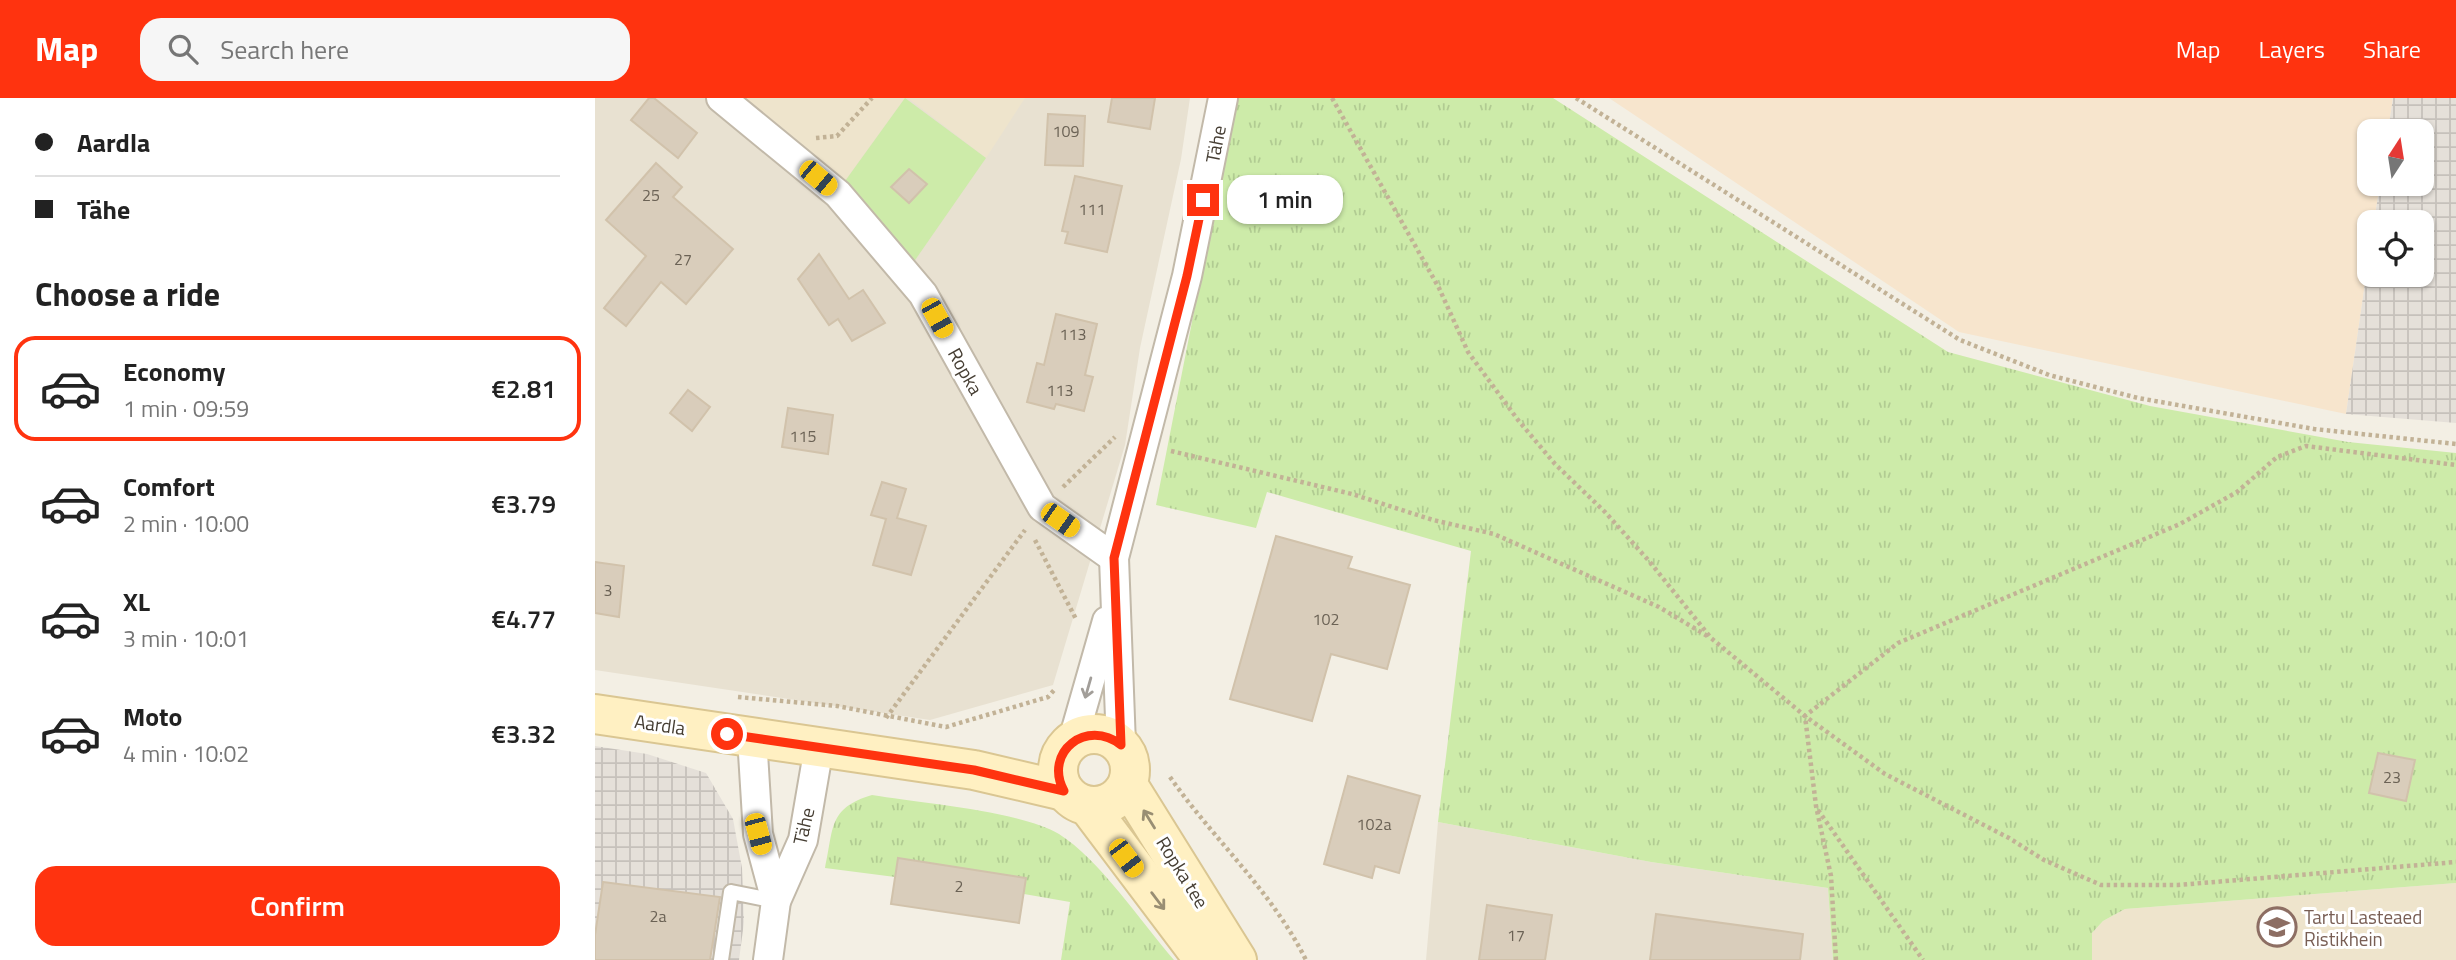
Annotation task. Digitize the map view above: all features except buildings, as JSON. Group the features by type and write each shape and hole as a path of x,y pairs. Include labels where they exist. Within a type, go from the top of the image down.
{"street":[{"name":"Ropka","path":"721,98 838,194 923,294 1042,507 1114,558"},
{"name":"Tähe","path":"1121,745 1114,558 1187,276 1223,98"},
{"name":"Tähe","path":"1071,774 1114,598"},
{"name":"Aardla","path":"595,714 974,770 1071,774"},
{"path":"1093,734 1113,739 1121,745 1131,764 1128,785 1111,803 1071,774 1093,734"},
{"name":"Tähe","path":"752,737 758,834 776,901"},
{"name":"Tähe","path":"768,960 776,901 803,840 819,747"},
{"name":"Ropka tee","path":"1071,774 1204,960"},
{"name":"Ropka tee","path":"1128,785 1237,960"}],"lane":[{"path":"721,960 731,892 776,901"}],"path":[{"path":"806,136 819,139 837,136 872,98"},
{"path":"1332,98 1439,288 1468,352 1555,464 1605,512 1711,638"},
{"path":"1576,98 1973,345 2049,375 2138,398 2315,429 2456,444"},
{"path":"1042,507 1115,437"},
{"path":"1805,716 1898,643 2180,524 2237,492 2277,457 2307,446 2456,465"},
{"path":"1170,451 1352,494 1433,520 1494,534 1658,607 1711,638 1805,716 1885,774 2009,838 2044,860 2101,885 2178,884 2365,867 2456,862"},
{"path":"886,718 1028,527 1069,600 1078,623"},
{"path":"731,696 837,706 886,718 946,727 1048,697 1062,683"},
{"path":"1805,716 1816,806 1831,876 1836,960"},
{"path":"1170,777 1247,869 1290,927 1306,960"},
{"path":"1816,806 1923,960"}],"shaded area":[{"path":"595,98 1190,98 1181,159 1140,348 1125,445 1053,685 930,720 595,670"},
{"path":"740,98 905,98 840,188"},
{"path":"908,98 1025,98 986,158"},
{"path":"1609,98 2393,98 2390,119 2357,119 2357,196 2378,196 2376,210 2357,210 2357,287 2364,287 2346,414 1959,332"},
{"path":"2393,98 2456,98 2456,423 2346,414 2364,287 2434,287 2434,210 2376,210 2378,196 2434,196 2434,119 2390,119"},
{"path":"595,746 647,754 706,773 733,819 742,868 744,922 739,960 595,960"},
{"path":"1438,822 1651,862 1828,888 1833,960 1426,960"},
{"name":"Tartu Lasteaed Ristikhein","path":"2456,883 2456,960 2092,960 2092,933 2103,921 2125,909"}],"green space":[{"path":"905,98 986,158 911,266 840,188"},
{"path":"1236,98 1553,98 1948,352 2150,406 2348,442 2456,453 2456,883 2125,909 2103,921 2092,933 2092,960 1833,960 1828,888 1651,862 1438,822 1471,551 1267,492 1256,528 1156,505"},
{"path":"872,795 1020,819 1059,834 1105,875 1174,960 1061,960 1070,902 1024,894 1026,878 898,859 895,877 825,868 832,831 840,813 847,806"}],"place":[{"name":"Tartu Lasteaed Ristikhein","path":"2277,927"}],"route":[{"path":"727,734 974,770 1064,791 1059,782 1059,760 1073,740 1093,734 1103,735 1121,745 1114,558 1187,276 1203,200"}]}
